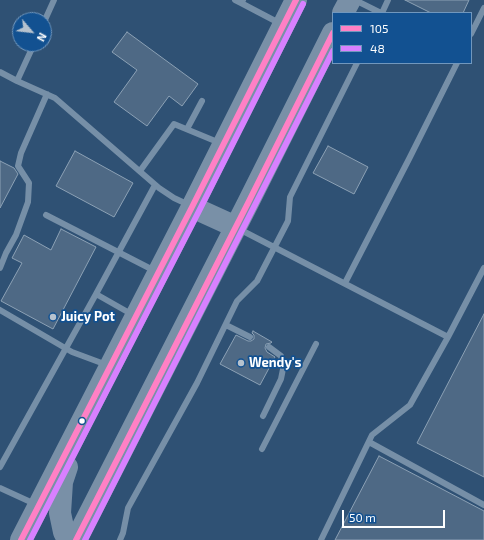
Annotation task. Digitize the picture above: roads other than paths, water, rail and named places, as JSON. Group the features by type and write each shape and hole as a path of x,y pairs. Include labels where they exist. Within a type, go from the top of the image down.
{"highway":[{"path":"21,540 192,207 296,0"},
{"path":"340,12 344,0"},
{"path":"344,12 350,0"},
{"path":"76,540 332,35"},
{"path":"192,207 236,227"},
{"path":"68,540 64,532 60,513 62,482 79,427"}],"lane":[{"path":"49,12 54,0"},
{"path":"235,0 242,2 283,25"},
{"path":"355,0 380,12"},
{"path":"382,12 388,0"},
{"path":"472,32 484,8"},
{"path":"17,81 30,52"},
{"path":"120,540 123,534 128,508 197,382 237,301 257,281 288,221 290,197 356,64"},
{"path":"345,283 456,64"},
{"path":"0,72 56,98 140,172 174,198 192,207"},
{"path":"0,268 16,235 28,202 29,183 18,166 21,153 47,94"},
{"path":"187,129 202,101"},
{"path":"140,172 174,124 223,144"},
{"path":"0,467 119,253 155,184"},
{"path":"46,215 158,273"},
{"path":"236,227 448,337"},
{"path":"321,540 372,436 410,405 484,268"},
{"path":"96,294 136,316"},
{"path":"0,310 66,349 110,366"},
{"path":"226,325 250,337"},
{"path":"262,449 316,344"},
{"path":"263,416 281,379 283,368 281,356 269,347"},
{"path":"369,442 484,505"},
{"path":"0,488 39,506"}],"place":[{"name":"Juicy Pot","path":"53,317"},
{"name":"Wendy's","path":"241,363"}]}
